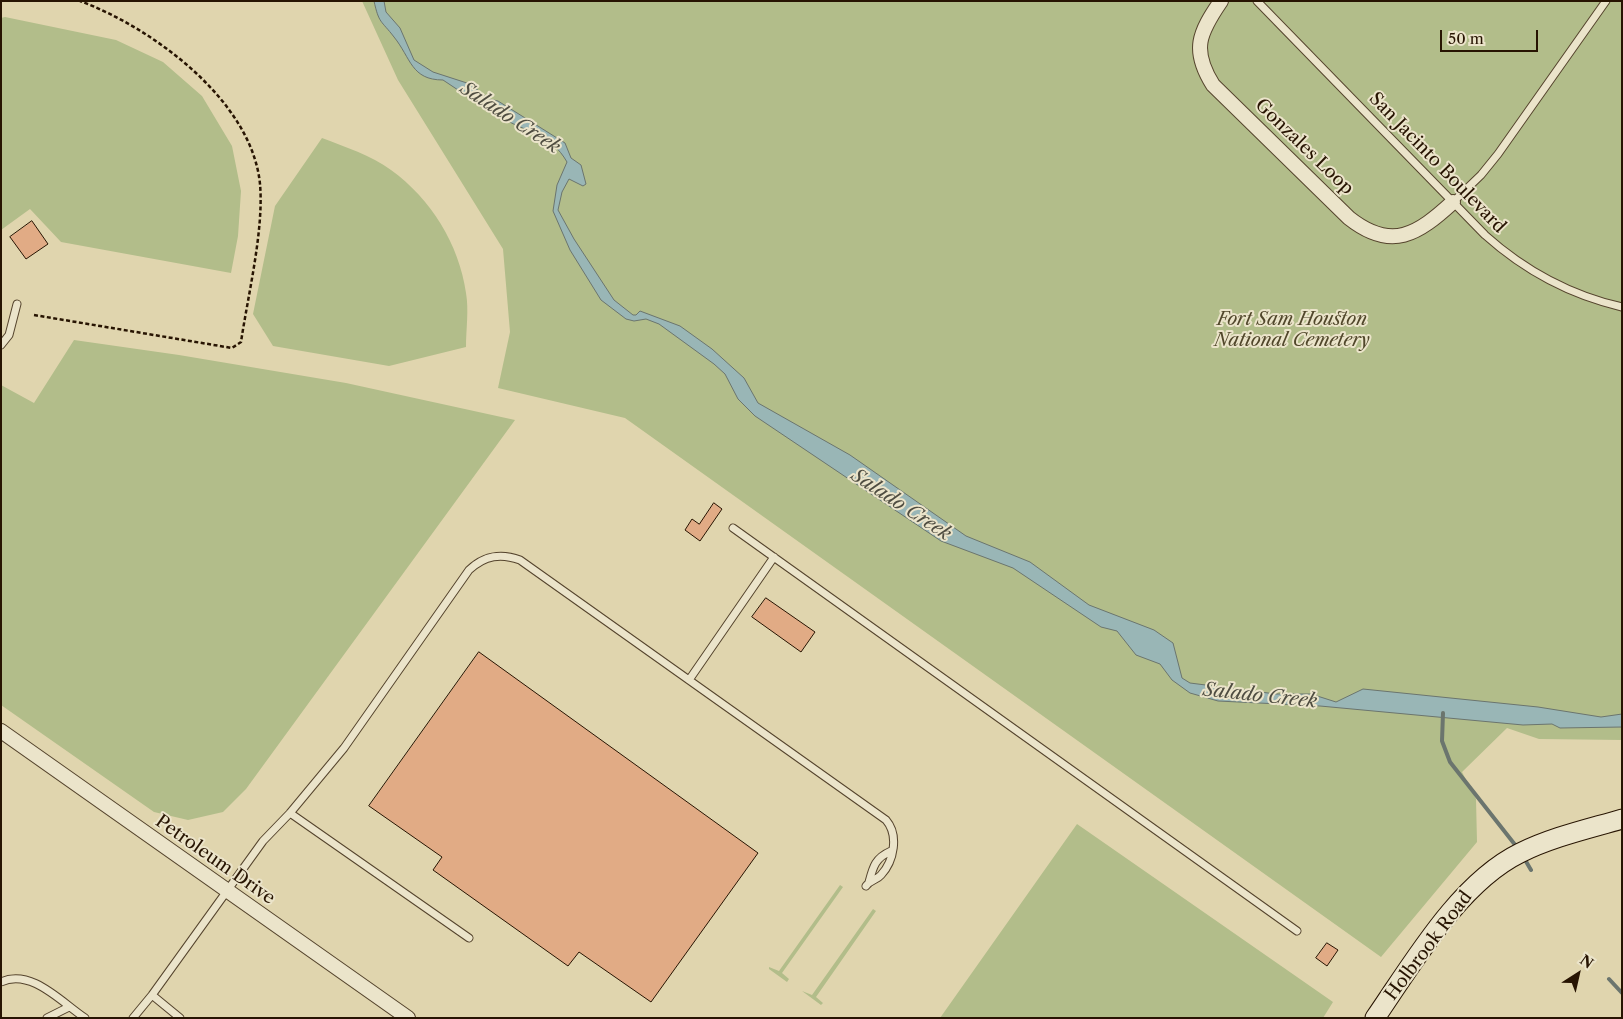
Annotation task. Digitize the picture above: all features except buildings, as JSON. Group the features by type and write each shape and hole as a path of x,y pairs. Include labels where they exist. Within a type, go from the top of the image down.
{"street":[{"name":"Gonzales Loop","path":"1221,1 1205,25 1200,40 1199,55 1204,71 1213,85 1349,218 1362,228 1380,234 1397,236 1414,233 1428,224 1453,202"},
{"name":"Petroleum Drive","path":"1,731 408,1018"},
{"name":"Holbrook Road","path":"1375,1018 1448,916 1468,892 1518,854 1542,842 1622,819"}],"lane":[{"name":"San Jacinto Boulevard","path":"1257,1 1506,254 1537,274 1568,289 1622,307"},
{"path":"1453,202 1481,175 1498,154 1606,1"},
{"path":"1,346 9,335 17,304"},
{"path":"733,528 1297,932"},
{"path":"133,1018 152,996 263,841 344,748 469,570 487,558 500,555 520,560 886,820 894,836 890,852 890,862 880,876 868,884 870,871 879,858 890,852"},
{"path":"689,680 774,557"},
{"path":"290,812 469,938"},
{"path":"1,982 9,978 27,979 85,1018"},
{"path":"152,996 180,1018"},
{"path":"47,1018 69,1007"}],"path":[{"path":"34,315 232,348 241,342 260,216 260,184 253,153 237,121 214,89 183,62 140,32 80,1"}],"green space":[{"name":"Fort Sam Houston National Cemetery","path":"362,1 1622,1 1622,740 1539,739 1507,728 1462,772 1476,799 1477,842 1381,957 625,418 498,388 510,332 503,249 398,80"},
{"path":"5,17 116,40 163,62 202,96 232,146 241,191 238,236 231,273 61,242 30,209 1,230 1,18"},
{"path":"322,138 358,152 391,170 419,195 441,224 457,257 466,293 466,347 389,366 273,346 253,314 275,206"},
{"path":"74,340 179,355 346,383 515,420 246,789 223,812 188,820 154,812 1,705 1,385 34,403"},
{"path":"1077,824 1333,1002 1323,1018 940,1018"},
{"path":"840,885 843,887 782,973 789,979 787,982 769,969 769,967 779,971"},
{"path":"873,909 876,911 816,997 823,1003 821,1005 802,991 812,995"}],"water":[{"name":"Salado Creek","path":"374,1 384,1 386,12 400,28 414,60 433,72 470,84 489,99 498,101 565,143 571,158 581,165 586,184 583,186 569,179 562,192 558,210 574,239 614,300 633,315 640,311 680,326 712,349 744,378 758,403 850,455 966,536 1030,562 1089,605 1154,630 1173,643 1182,678 1190,683 1276,694 1311,694 1336,702 1363,689 1538,707 1601,717 1622,714 1622,727 1560,728 1552,724 1523,725 1320,706 1218,701 1190,693 1172,680 1160,664 1136,655 1117,631 1101,627 1013,568 941,541 755,416 738,399 725,374 659,324 646,319 634,321 626,319 601,300 570,250 553,211 557,185 567,162 561,153 554,145 538,135 495,114 443,80 432,79 418,72 381,21"}],"waterway":[{"path":"1443,713 1442,741 1450,762 1516,846"},
{"path":"1524,858 1531,870"},
{"path":"1609,979 1622,993"}]}
